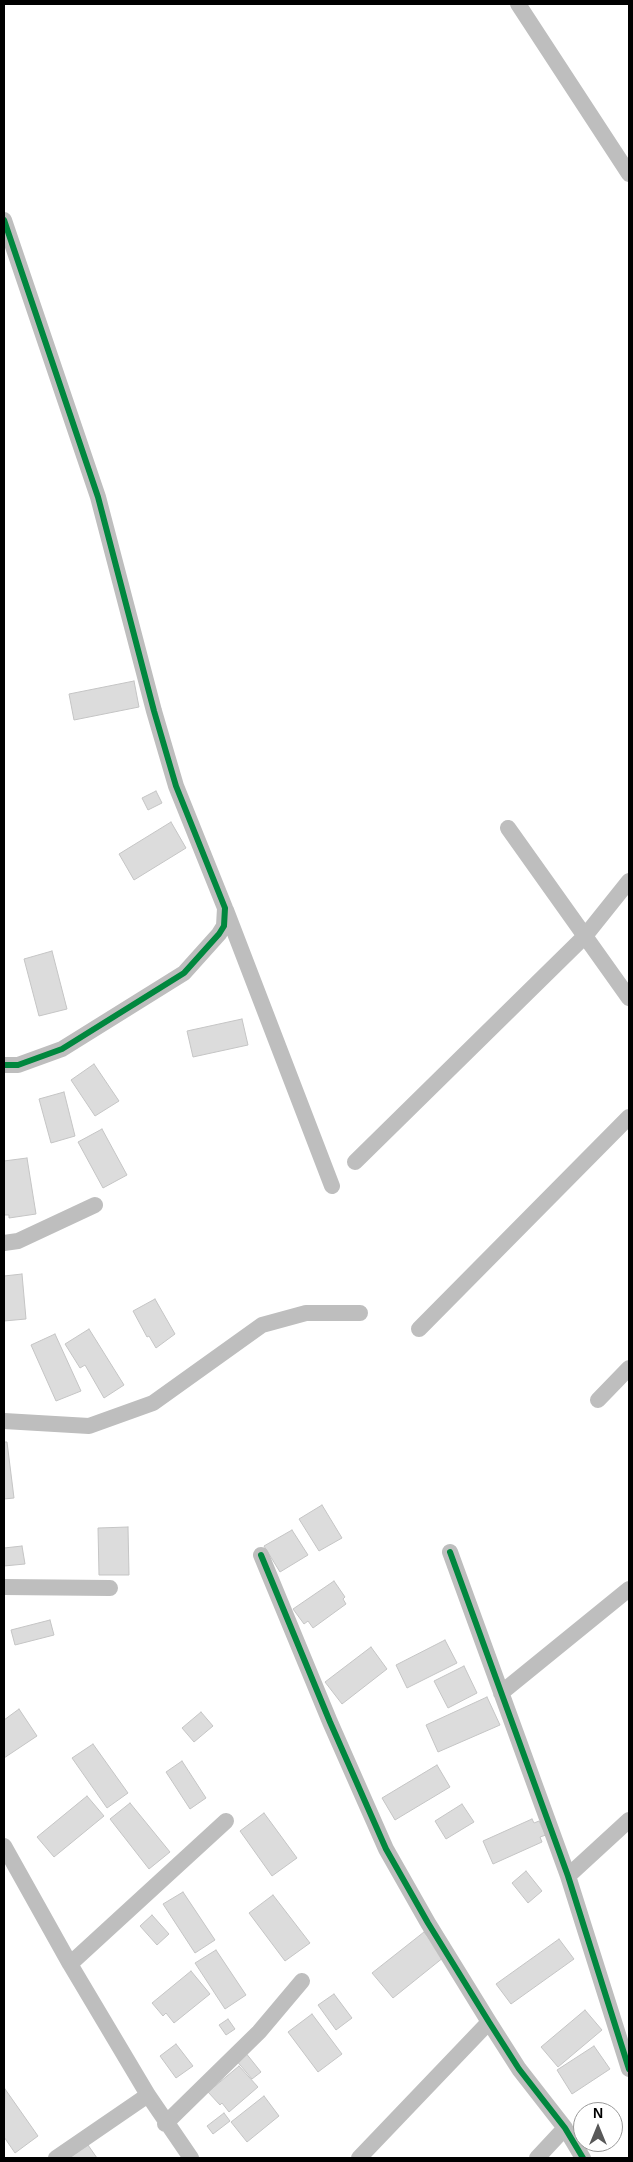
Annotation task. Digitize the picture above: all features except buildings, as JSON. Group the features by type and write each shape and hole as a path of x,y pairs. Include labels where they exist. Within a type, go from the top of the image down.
{"street":[{"path":"518,4 629,174"},
{"path":"4,220 98,497 154,711 176,786 332,1186"},
{"path":"508,828 629,998"},
{"path":"355,1162 585,936 629,881"},
{"path":"4,1065 18,1064 62,1049 184,973 220,934 224,926 225,908"},
{"path":"419,1329 629,1117"},
{"path":"4,1243 18,1241 95,1205"},
{"path":"4,1421 89,1426 153,1403 262,1325 306,1313 360,1312"},
{"path":"598,1400 629,1368"},
{"path":"450,1552 626,2041 629,2068"},
{"path":"262,1555 330,1722 386,1849 488,2022 519,2069 565,2128 583,2158"},
{"path":"4,1587 110,1588"},
{"path":"501,1693 629,1589"},
{"path":"70,1964 226,1820"},
{"path":"568,1876 629,1820"},
{"path":"4,1846 70,1964 148,2095 190,2158"},
{"path":"166,2124 259,2032 302,1981"},
{"path":"359,2158 488,2022"},
{"path":"56,2158 148,2095"},
{"path":"537,2158 565,2128"}],"cycle path":[{"path":"4,220 98,497 154,711 176,786 225,908 224,926 219,934 184,973 62,1049 18,1065 4,1065"},
{"path":"450,1552 568,1876 629,2069"},
{"path":"261,1555 330,1722 386,1849 428,1923 489,2022 519,2069 565,2128 583,2158"}]}
